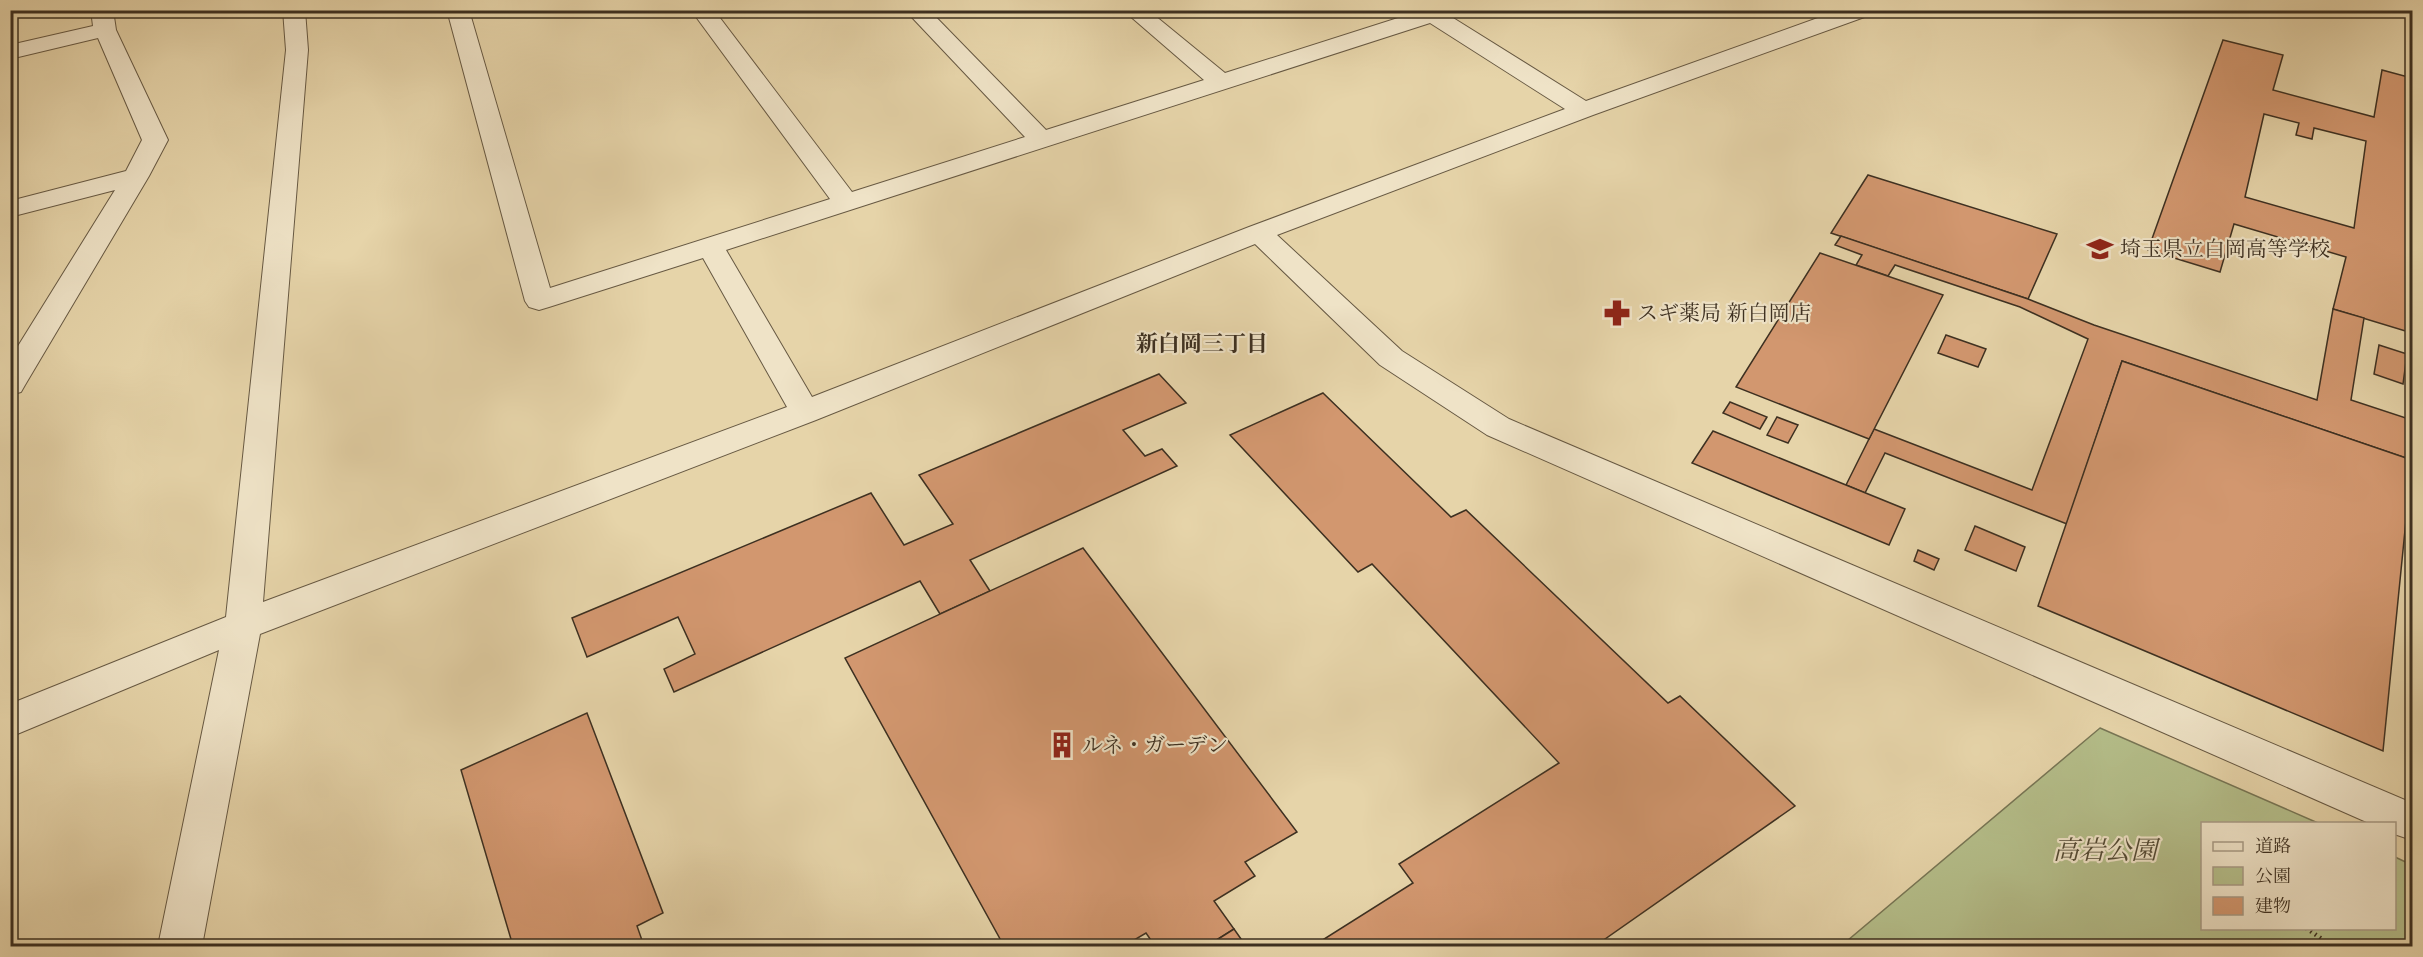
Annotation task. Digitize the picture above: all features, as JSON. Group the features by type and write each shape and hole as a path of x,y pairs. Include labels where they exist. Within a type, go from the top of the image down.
{"street":[{"path":"180,946 243,625 297,50 294,10"},
{"path":"458,10 539,301 1222,82 1376,23 1440,13 1584,110"},
{"path":"702,10 847,202"},
{"path":"916,10 1042,140"},
{"path":"1134,10 1222,82"},
{"path":"10,721 243,625 804,412 1259,233 1584,110 1863,10"},
{"path":"10,52 104,20 154,141 136,176 10,385"},
{"path":"10,209 136,176"},
{"path":"1259,233 1391,358 1498,427 2412,822"},
{"path":"710,246 804,412"}],"path":[{"path":"2309,930 2332,946"}],"green space":[{"name":"高岩公園","path":"2100,728 2316,822 2201,822 2201,930 2396,930 2396,857 2412,865 2412,946 1841,946"}],"building":[{"path":"2223,40 2283,55 2273,90 2374,117 2382,70 2412,78 2412,333 2333,309 2346,257 2234,224 2220,272 2148,250","holes":["2264,114 2299,123 2296,135 2312,139 2314,128 2366,141 2354,228 2245,197"]},
{"path":"1868,175 2057,234 2028,299 1831,233"},
{"path":"1841,236 2317,400 2333,309 2364,318 2351,400 2412,420 2412,460 2122,361 2067,524 1885,453 1865,493 1846,485 1874,429 2032,490 2088,339 2020,307 1895,265 1888,276 1856,265 1862,255 1835,245"},
{"path":"1820,253 1943,295 1869,439 1736,387"},
{"path":"1946,335 1986,349 1978,367 1938,353"},
{"path":"2379,345 2407,354 2403,384 2374,374"},
{"path":"2122,361 2412,460 2383,751 2038,606"},
{"path":"1159,374 1186,403 1123,430 1145,456 1162,449 1177,466 970,560 990,591 940,614 920,581 674,692 664,669 695,654 678,617 587,657 572,618 871,493 904,545 953,524 919,475"},
{"path":"1323,393 1451,517 1466,510 1668,703 1680,696 1795,806 1595,946 1313,946 1413,883 1399,864 1559,763 1372,564 1358,572 1230,435"},
{"path":"1730,402 1767,417 1760,429 1723,413"},
{"path":"1777,417 1798,425 1788,443 1767,435"},
{"path":"1713,431 1905,509 1889,545 1692,463"},
{"path":"1975,526 2025,547 2016,571 1965,550"},
{"name":"ルネ・ガーデン","path":"1083,548 1297,832 1245,862 1255,876 1214,901 1234,929 1207,946 1155,946 1146,933 1124,946 1004,946 845,658"},
{"path":"1918,550 1939,559 1934,570 1914,561"},
{"path":"587,713 663,913 637,926 644,946 513,946 461,770"},
{"path":"1234,929 1246,946 1207,946"}],"place":[{"name":"埼玉県立白岡高等学校","path":"2100,249"},
{"name":"スギ薬局 新白岡店","path":"1617,313"},
{"name":"ルネ・ガーデン","path":"1062,745"}],"district":[{"name":"新白岡三丁目","path":"1202,344"}]}
